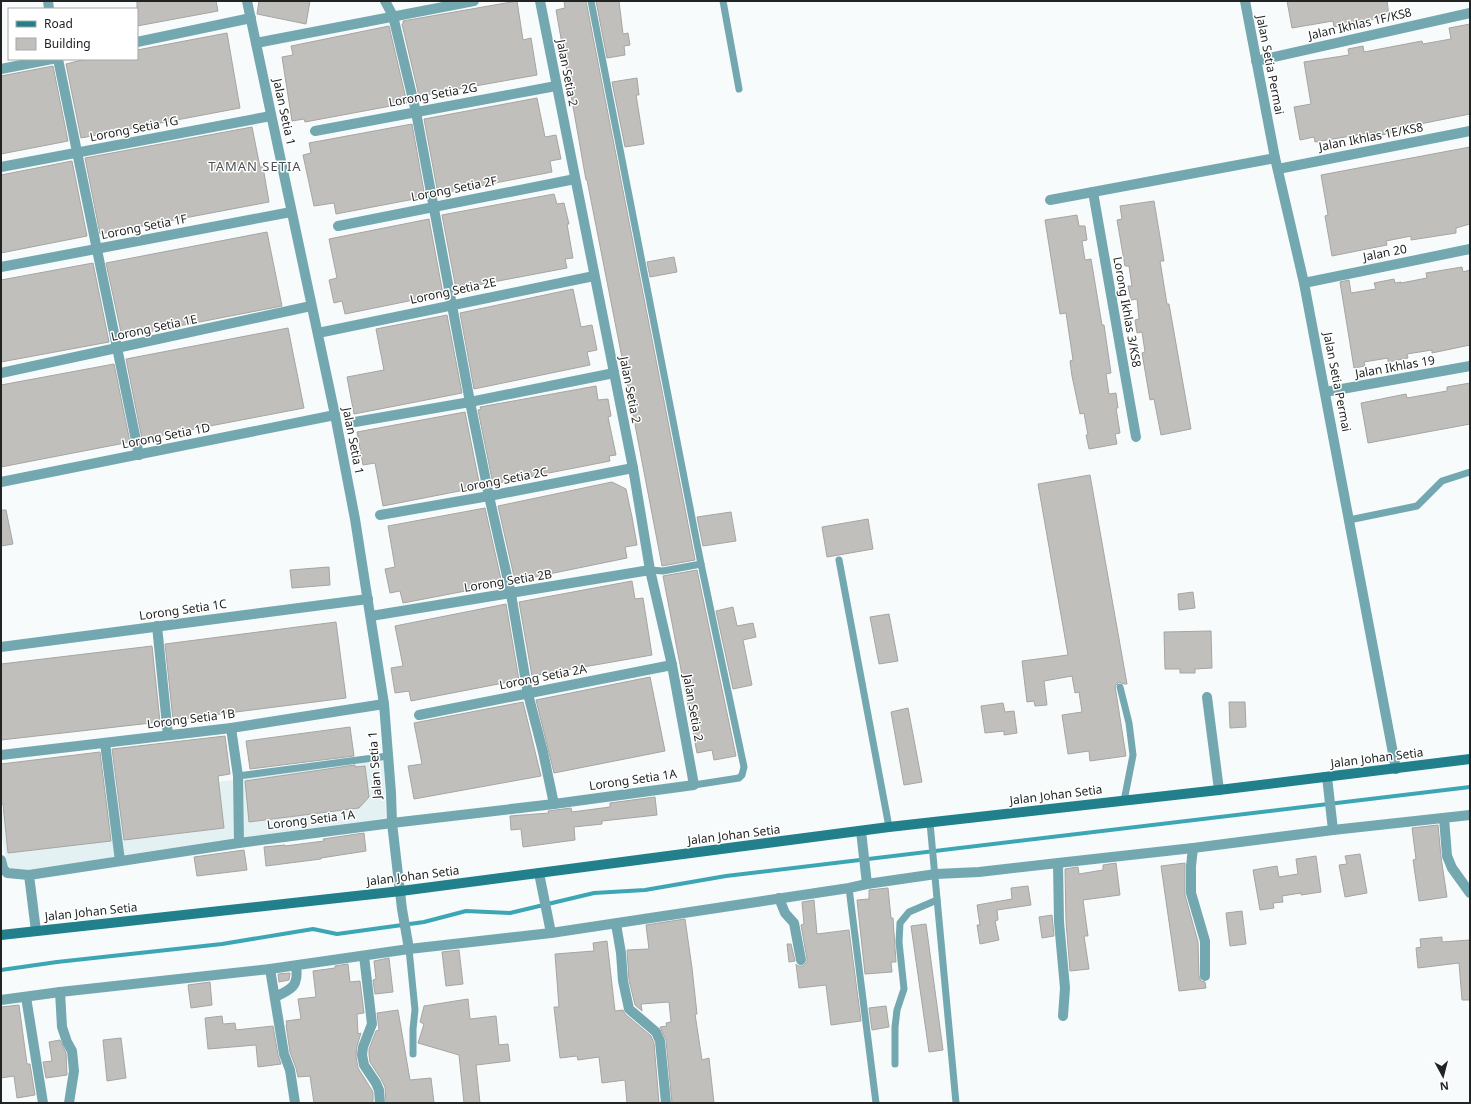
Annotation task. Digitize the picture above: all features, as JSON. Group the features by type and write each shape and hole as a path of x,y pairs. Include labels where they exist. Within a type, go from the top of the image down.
{"main road":[{"name":"Jalan Johan Setia","path":"1,935 401,891 889,827 1219,790 1470,759"}],"street":[{"name":"Jalan Setia 1","path":"248,1 291,212 318,333 355,519 384,704 392,823 408,946"},
{"path":"385,1 393,16 416,112 470,402 511,594 528,694 543,752 554,804"},
{"path":"256,43 474,1"},
{"name":"Jalan Setia 2","path":"540,1 633,468 650,570 672,665 694,785"},
{"name":"Jalan Setia Permai","path":"1245,1 1275,158 1304,283 1396,769"},
{"name":"Jalan Ikhlas 1F/KS8","path":"1256,61 1470,13"},
{"path":"138,42 251,18"},
{"path":"1,69 47,60"},
{"path":"58,60 140,455"},
{"name":"Lorong Setia 2G","path":"315,131 556,86"},
{"name":"Lorong Setia 1G","path":"1,166 271,116"},
{"name":"Jalan Ikhlas 1E/KS8","path":"1278,169 1470,131"},
{"path":"1050,200 1275,158"},
{"name":"Lorong Setia 2F","path":"338,226 575,179"},
{"name":"Lorong Ikhlas 3/KS8","path":"1092,192 1136,437"},
{"name":"Lorong Setia 1F","path":"1,267 291,212"},
{"name":"Jalan 20","path":"1304,283 1470,249"},
{"name":"Lorong Setia 2E","path":"318,333 594,276"},
{"name":"Lorong Setia 1E","path":"1,373 118,349 311,306"},
{"name":"Jalan Ikhlas 19","path":"1325,392 1470,366"},
{"path":"355,422 470,402 614,373"},
{"name":"Lorong Setia 1D","path":"1,482 335,416"},
{"name":"Lorong Setia 2C","path":"380,515 489,496 633,468"},
{"name":"Lorong Setia 2B","path":"371,616 650,570"},
{"name":"Lorong Setia 1C","path":"1,648 368,599"},
{"path":"157,626 168,735"},
{"name":"Lorong Setia 2A","path":"419,715 672,665"},
{"path":"1207,697 1219,790"},
{"name":"Lorong Setia 1B","path":"1,755 231,728 384,704"},
{"path":"231,728 238,776 239,843"},
{"path":"105,743 120,861"},
{"path":"1327,777 1332,827"},
{"name":"Lorong Setia 1A","path":"1,860 4,873 29,875 239,843 694,785"},
{"path":"1,1000 296,966 364,956 408,946 616,924 848,888 866,879 979,872 1193,848 1332,827 1470,815"},
{"path":"1444,818 1447,856 1452,868 1470,893"},
{"path":"861,831 866,879"},
{"path":"1193,848 1191,892 1205,941 1205,976"},
{"path":"1058,863 1059,922 1065,988 1063,1016"},
{"path":"539,873 549,930"},
{"path":"29,875 36,931"},
{"path":"779,898 786,913 794,923 801,960"},
{"path":"616,924 621,953 623,981 629,1009 656,1032 660,1041 666,1103"},
{"path":"364,956 372,1024 363,1047 362,1055 364,1065 379,1090 380,1103"},
{"path":"275,997 287,992 294,985 297,975 296,966"},
{"path":"270,969 284,1054 290,1070 295,1103"},
{"path":"60,992 62,1027 72,1051 74,1071 69,1103"},
{"path":"26,997 43,1103"}],"lane":[{"path":"591,1 701,564 744,771 739,778 694,785"},
{"path":"723,1 739,89"},
{"path":"1349,520 1417,506 1442,481 1470,472"},
{"path":"839,560 889,827"},
{"path":"650,570 662,571 701,564"},
{"path":"1120,687 1129,722 1133,755 1124,800"},
{"path":"238,776 388,756"},
{"path":"930,823 936,874 937,900 956,1103"},
{"path":"848,888 876,1103"},
{"path":"894,1064 897,1010 904,989 899,942 900,923 909,912 937,900"},
{"path":"408,946 415,1010 413,1054"}],"shaded area":[{"path":"384,760 386,818 124,855 30,871 11,869 7,864 1,832 1,811"}],"building":[{"path":"137,1 216,1 218,11 138,26"},
{"path":"259,1 310,1 306,24 257,14"},
{"path":"517,1 523,40 531,38 537,75 419,96 402,24 403,21"},
{"path":"564,1 586,1 695,560 662,566 586,180 556,10 565,8"},
{"path":"596,1 619,1 623,34 628,33 630,45 624,46 625,55 607,58"},
{"path":"1287,1 1387,1 1389,16 1334,27 1333,21 1292,28"},
{"path":"1470,24 1470,114 1395,129 1396,132 1376,136 1375,132 1315,142 1314,137 1300,140 1294,107 1311,104 1304,62 1349,55 1348,49 1363,46 1364,52 1422,41 1423,44 1451,39 1449,28"},
{"path":"389,26 407,103 305,122 304,119 292,121 282,57 293,55 291,46"},
{"path":"227,33 240,108 81,138 66,64 82,60 138,60 138,50"},
{"path":"53,66 68,141 1,154 1,76"},
{"path":"637,78 639,95 636,95 644,144 625,147 612,82"},
{"path":"537,98 545,137 556,135 561,159 550,161 552,172 438,194 424,119"},
{"path":"412,124 425,197 336,214 334,203 314,206 303,155 311,153 309,143"},
{"path":"252,127 260,167 263,167 269,202 100,234 85,158"},
{"path":"1470,147 1470,224 1456,228 1456,233 1411,240 1411,236 1386,241 1387,245 1332,256 1325,216 1328,215 1321,175"},
{"path":"72,161 87,236 1,253 1,175"},
{"path":"554,194 557,204 564,203 569,224 567,224 573,258 565,259 567,268 456,289 442,215"},
{"path":"1154,201 1164,261 1160,261 1191,429 1161,435 1154,399 1150,400 1142,353 1145,352 1142,332 1137,333 1135,320 1139,319 1137,299 1131,300 1128,286 1132,286 1129,266 1125,266 1117,220 1122,219 1120,206"},
{"path":"1077,215 1079,226 1085,226 1087,240 1082,241 1085,260 1091,259 1102,325 1104,325 1111,373 1106,374 1109,394 1116,393 1118,408 1116,408 1120,433 1115,434 1117,444 1089,449 1084,413 1080,414 1072,376 1070,361 1073,360 1066,313 1060,314 1045,220"},
{"path":"429,219 443,294 345,314 342,301 334,303 329,280 337,278 329,239"},
{"path":"267,232 282,306 122,337 106,263"},
{"path":"674,257 677,272 650,277 647,262"},
{"path":"93,263 109,342 1,362 1,280"},
{"path":"1462,267 1463,272 1470,270 1470,345 1432,353 1432,350 1407,354 1408,358 1388,362 1388,358 1364,362 1365,366 1354,368 1340,282 1349,280 1351,293 1376,289 1374,283 1394,279 1395,283 1401,283 1427,278 1426,273"},
{"path":"573,289 581,327 592,325 597,350 587,352 590,365 474,389 460,313"},
{"path":"447,315 462,393 354,414 347,377 384,370 376,329"},
{"path":"288,328 304,408 142,439 126,359"},
{"path":"114,364 130,442 1,467 1,385"},
{"path":"1470,383 1470,424 1368,443 1361,403 1406,394 1407,398 1447,391 1447,387"},
{"path":"596,386 598,400 608,399 611,416 608,417 616,455 609,456 610,461 493,484 478,410 481,409 480,407"},
{"path":"465,412 480,487 383,506 375,463 363,465 357,432"},
{"path":"1090,475 1127,684 1119,682 1115,686 1126,756 1090,761 1089,751 1068,754 1062,715 1082,712 1079,692 1075,693 1072,676 1044,681 1047,705 1035,706 1034,701 1027,702 1022,661 1068,655 1038,484"},
{"path":"612,482 626,489 632,517 637,545 625,547 627,558 515,581 498,506"},
{"path":"485,508 502,584 403,603 400,591 390,593 385,569 395,567 388,526"},
{"path":"1,510 6,510 13,544 1,546"},
{"path":"731,512 736,541 703,546 697,517"},
{"path":"868,519 873,549 827,557 822,527"},
{"path":"329,567 330,585 292,588 290,570"},
{"path":"697,570 736,756 714,760 712,750 697,753 663,576"},
{"path":"632,581 635,599 643,598 652,655 532,676 519,602"},
{"path":"1193,592 1195,608 1179,610 1178,594"},
{"path":"506,604 519,680 411,701 409,691 395,693 391,668 403,666 395,626"},
{"path":"733,607 737,626 753,623 756,637 743,640 752,685 733,689 716,611"},
{"path":"889,614 898,661 879,664 870,617"},
{"path":"336,622 346,698 173,720 165,644"},
{"path":"1211,631 1212,668 1195,669 1195,673 1180,673 1180,669 1165,669 1164,632"},
{"path":"152,646 160,722 1,740 1,664"},
{"path":"650,677 665,751 554,773 536,700"},
{"path":"523,702 541,776 414,799 408,766 422,764 414,723"},
{"path":"1229,702 1245,702 1246,727 1230,728"},
{"path":"1003,703 1005,712 1014,711 1017,733 1004,735 1004,731 985,733 981,706"},
{"path":"908,708 922,782 904,785 891,712"},
{"path":"350,727 354,756 250,769 246,741"},
{"path":"225,736 230,774 218,776 224,828 124,840 112,749"},
{"path":"100,752 111,841 8,853 3,804 1,804 1,764"},
{"path":"355,765 355,767 365,766 369,797 359,808 249,822 245,781"},
{"path":"655,797 657,815 602,821 602,824 574,827 575,840 523,847 521,829 511,830 510,816 549,813 548,811 571,808 572,812 610,807 610,803"},
{"path":"1438,825 1447,897 1419,901 1413,860 1416,859 1412,828"},
{"path":"364,833 366,851 321,859 266,866 264,847 324,841 323,839"},
{"path":"244,850 247,870 197,876 194,857"},
{"path":"1360,854 1367,893 1345,897 1339,865 1347,864 1345,856"},
{"path":"1316,856 1321,892 1282,896 1283,902 1273,903 1274,908 1260,910 1253,870 1277,866 1279,877 1298,874 1296,859"},
{"path":"1116,863 1120,895 1083,900 1088,936 1084,936 1089,969 1070,971 1066,922 1065,869 1078,867 1079,874 1103,870 1103,865"},
{"path":"1185,863 1185,895 1198,942 1199,976 1201,981 1205,982 1206,988 1179,991 1161,866"},
{"path":"1028,886 1031,905 997,910 998,920 995,921 999,940 980,944 977,925 980,925 977,905 1012,899 1011,888"},
{"path":"888,888 891,918 893,918 896,962 891,962 892,972 865,974 857,900 869,899 869,890"},
{"path":"814,900 817,934 849,930 861,1021 831,1025 826,985 799,988 796,964 798,966 803,966 807,962 801,925 804,924 802,902"},
{"path":"1242,911 1246,944 1230,946 1226,913"},
{"path":"1052,915 1054,936 1042,938 1039,917"},
{"path":"685,919 697,1014 695,1014 702,1060 709,1058 714,1103 672,1103 666,1040 660,1027 667,1026 666,1023 671,1022 669,1002 641,1004 642,1011 635,1005 629,980 627,950 649,949 646,925"},
{"path":"926,924 943,1050 929,1052 911,926"},
{"path":"1442,937 1442,942 1470,940 1470,1000 1462,1000 1459,963 1418,968 1416,948 1421,947 1420,939"},
{"path":"607,941 615,1011 623,1010 625,1014 651,1036 654,1043 659,1103 627,1103 625,1080 602,1083 599,1057 578,1060 577,1056 560,1058 554,1007 559,1007 555,954 594,951 593,943"},
{"path":"787,944 791,944 795,961 789,962"},
{"path":"459,950 463,984 446,986 442,952"},
{"path":"389,958 393,992 375,994 373,980 376,979 374,961"},
{"path":"348,964 350,982 360,981 364,1013 357,1014 358,1034 361,1033 356,1056 358,1068 373,1092 373,1103 314,1103 310,1076 298,1077 290,1052 286,1021 301,1019 298,999 316,997 313,971 335,968 335,966"},
{"path":"290,973 289,980 279,982 278,974"},
{"path":"210,982 212,1005 191,1008 188,985"},
{"path":"468,999 470,1019 496,1016 499,1045 508,1044 510,1061 476,1065 480,1103 464,1103 459,1055 418,1043 424,1024 420,1022 424,1006"},
{"path":"19,1005 27,1064 30,1064 35,1095 17,1098 14,1076 1,1078 1,1007"},
{"path":"886,1006 889,1027 872,1030 869,1008"},
{"path":"398,1010 410,1080 431,1078 434,1103 386,1103 385,1087 370,1062 369,1049 376,1031 379,1030 377,1013"},
{"path":"222,1016 223,1024 235,1023 236,1030 273,1026 281,1064 258,1067 256,1045 208,1049 205,1018"},
{"path":"121,1038 126,1078 107,1081 103,1040"},
{"path":"60,1040 66,1053 67,1075 46,1078 43,1062 52,1061 49,1042"}],"waterway":[{"path":"1,970 57,962 222,944 313,929 337,934 424,922 466,911 510,913 594,893 645,890 726,876 1470,787"}],"district":[{"name":"TAMAN SETIA","path":"255,166"}]}
